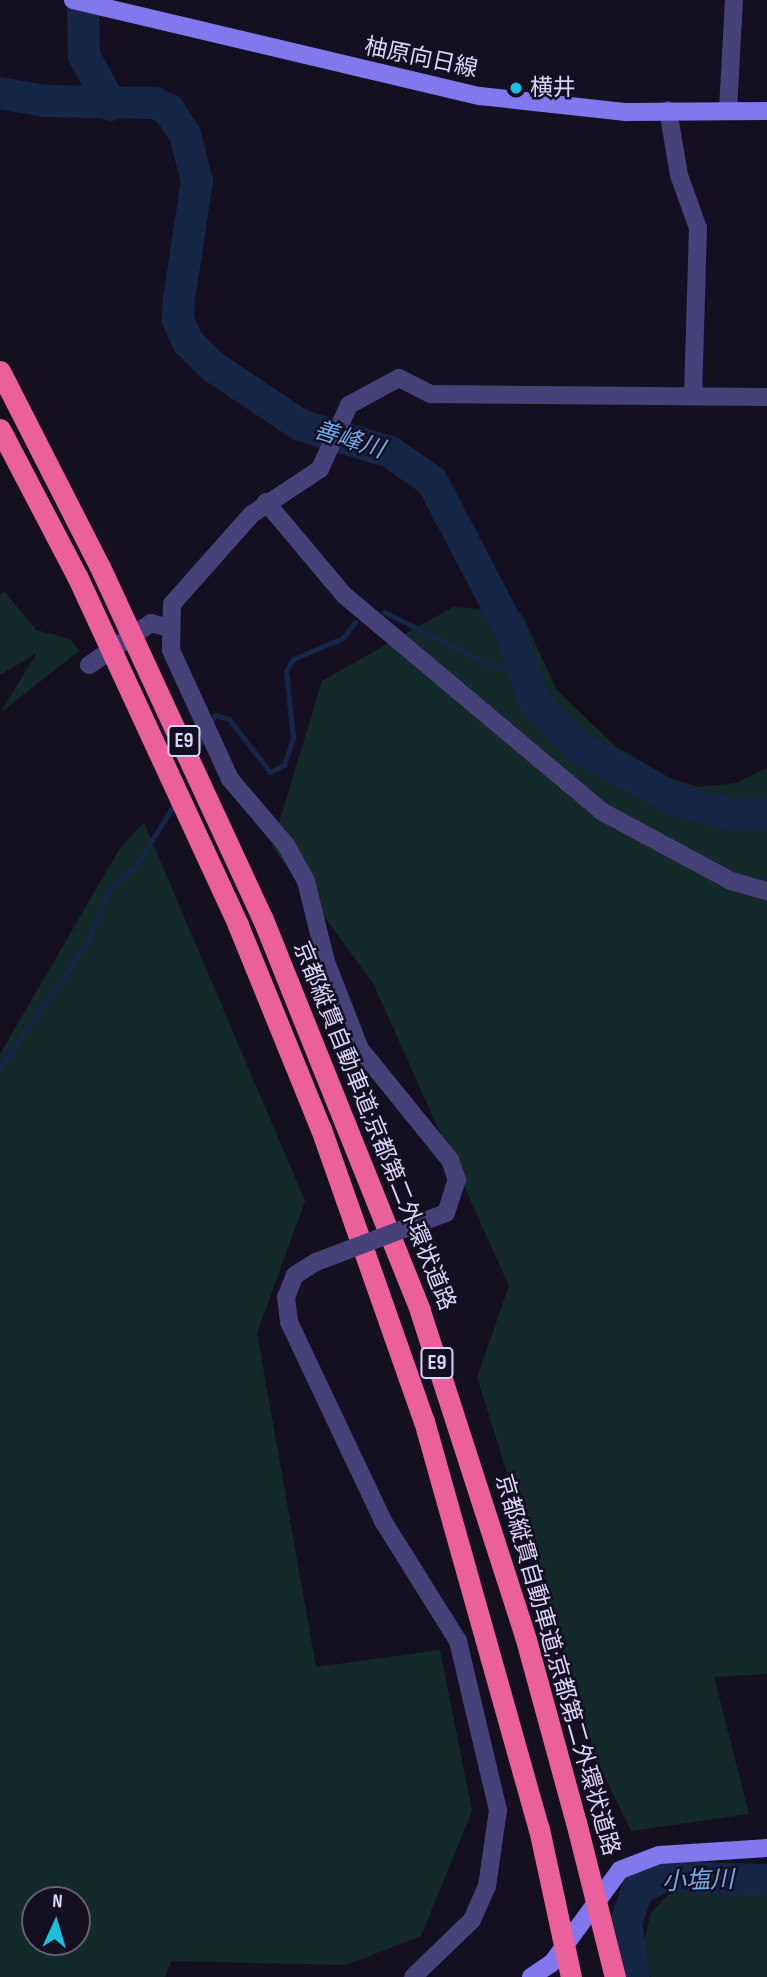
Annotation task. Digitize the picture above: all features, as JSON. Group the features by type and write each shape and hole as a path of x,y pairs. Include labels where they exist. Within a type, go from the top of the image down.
{"highway":[{"name":"京都縦貫自動車道;京都第二外環状道路","path":"0,371 100,567 262,917 420,1311 510,1587 576,1822 615,1977"},
{"name":"E9","path":"0,429 77,576 238,925 321,1129 420,1408 491,1641 539,1829 571,1977"}],"main road":[{"name":"柚原向日線","path":"73,0 100,3 480,96 626,112 767,111"},
{"path":"531,1977 559,1954 620,1870 659,1855 767,1849"}],"street":[{"path":"728,110 734,0"},
{"path":"668,110 679,175 698,228 693,396"},
{"path":"413,1977 472,1920 488,1886 498,1810 458,1641 383,1521 289,1322 286,1297 295,1275 317,1262 446,1213 457,1180 450,1160 360,1049 326,962 306,881 286,845 230,779 170,650 168,628 172,604 266,502 320,469 330,451 342,415 399,378 431,394 767,397"},
{"path":"266,502 344,595 601,811 731,881 767,891"},
{"path":"89,665 151,623 168,628"}],"green space":[{"path":"5,592 36,630 70,639 79,651 0,713 37,653 0,675 0,595"},
{"path":"453,607 521,612 556,689 616,747 672,779 700,787 736,783 767,768 767,1674 714,1677 749,1814 631,1831 597,1761 477,1377 509,1286 373,983 272,846 322,681"},
{"path":"144,823 305,1201 257,1333 316,1667 440,1650 472,1811 421,1936 346,1965 171,1961 165,1977 0,1977 0,1054 120,848"},
{"path":"767,1876 767,1977 651,1977 642,1949 651,1913 670,1892"}],"waterway":[{"path":"83,0 84,56 111,105"},
{"name":"善峰川","path":"0,93 44,101 155,103 169,110 185,135 197,181 179,298 178,320 188,342 212,366 300,425 390,452 432,481 510,630 534,701 578,747 678,801 730,814 767,814"},
{"path":"384,612 493,666 523,673"},
{"path":"210,724 215,715 229,719 270,772 284,765 293,738 286,671 293,659 343,638 355,622"},
{"path":"194,755 205,732"},
{"path":"0,1068 88,941 109,889 136,866 175,803"},
{"name":"小塩川","path":"634,1977 626,1923 638,1889 663,1877 767,1880"}],"place":[{"name":"横井","path":"516,88"}]}
